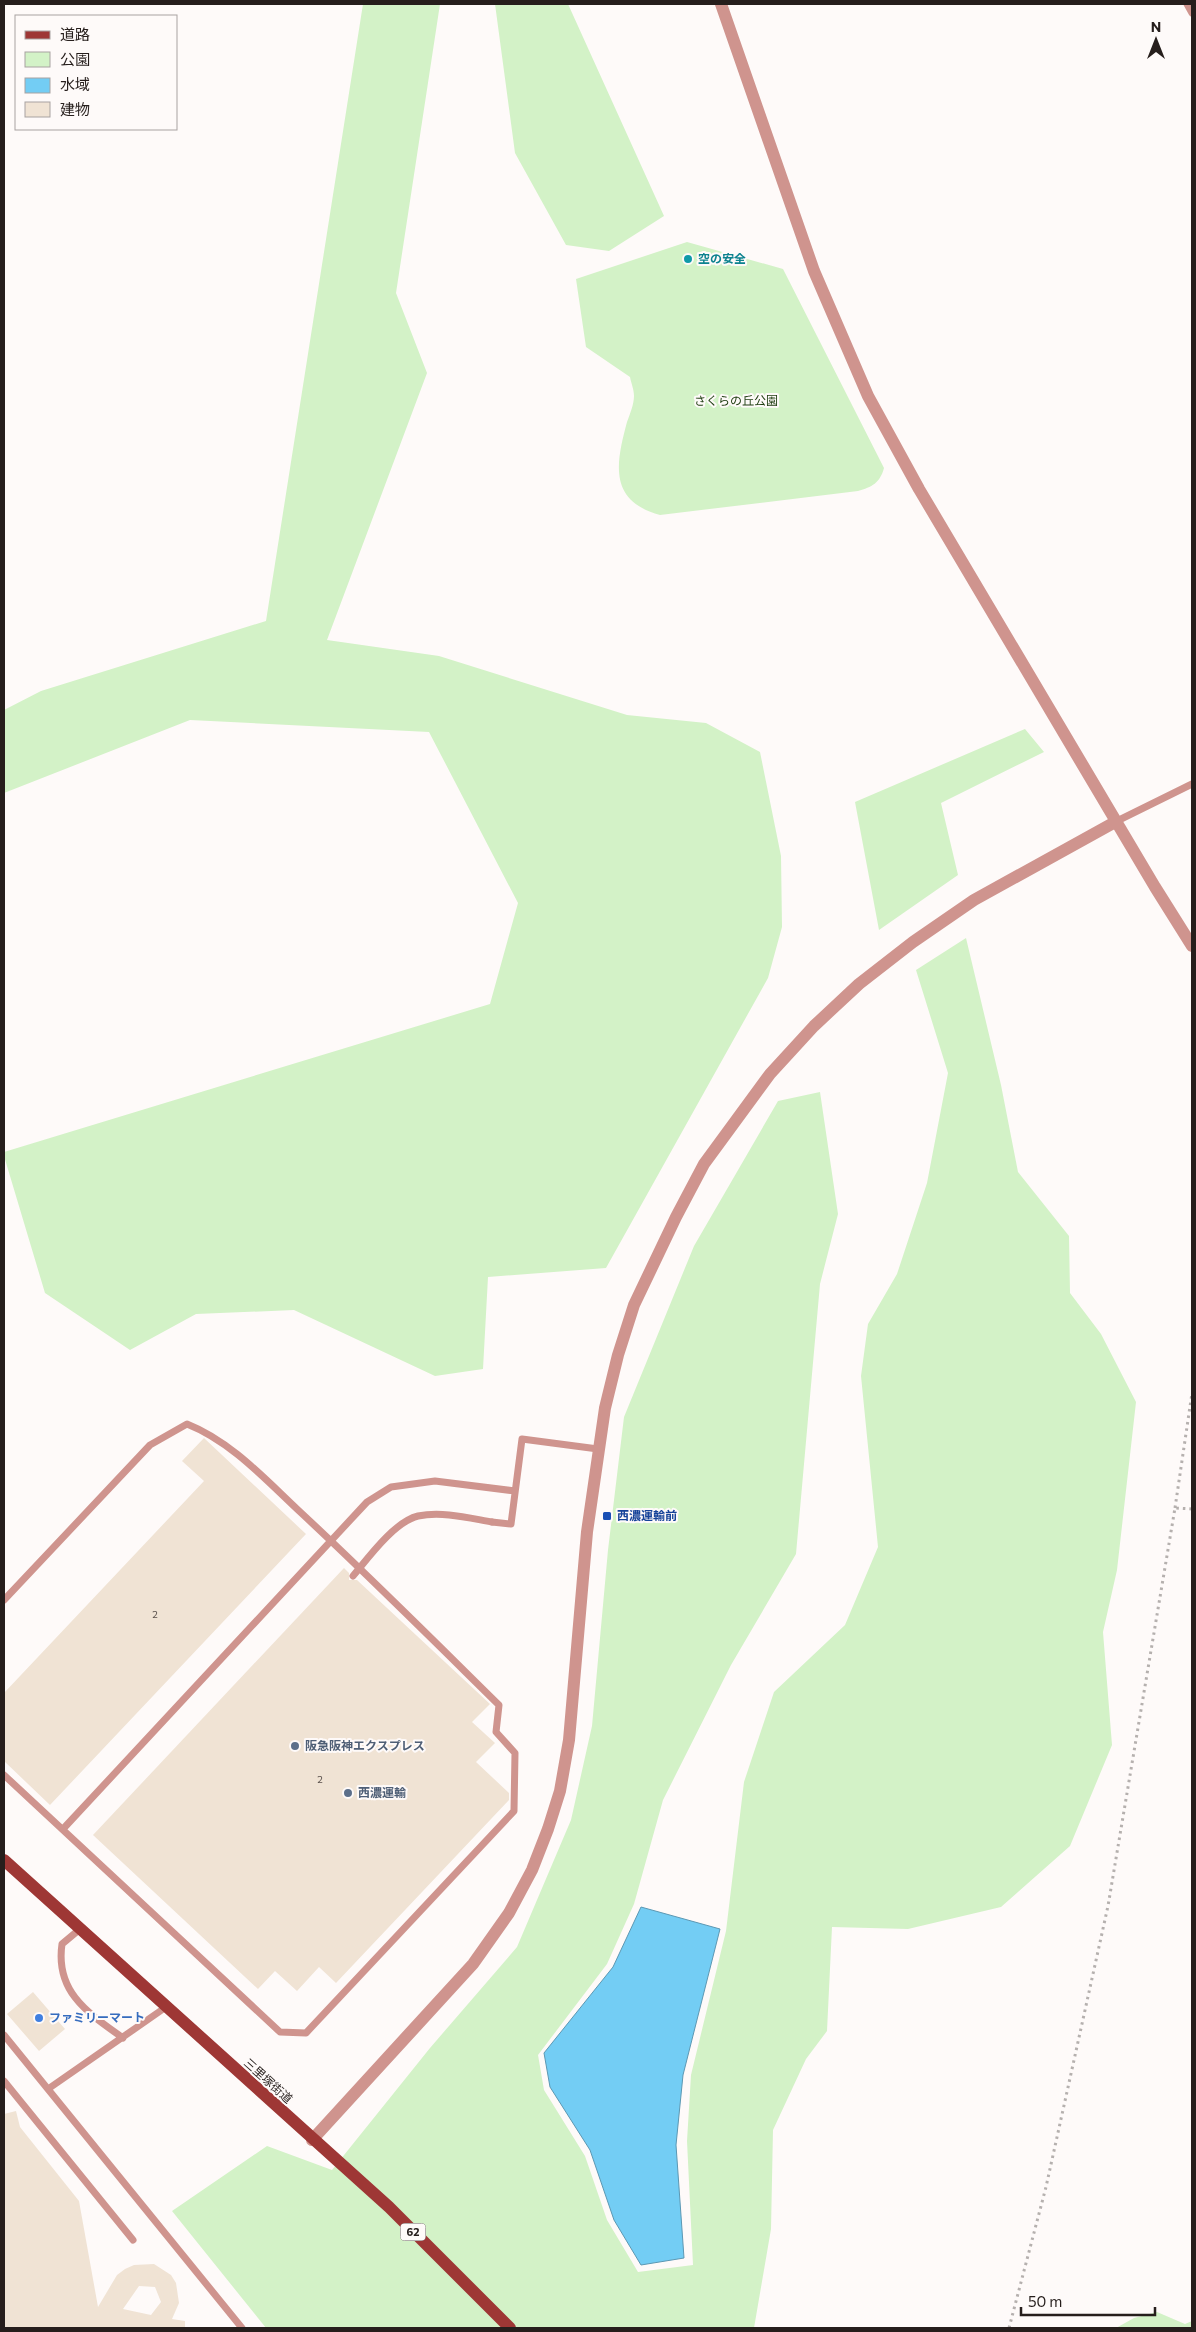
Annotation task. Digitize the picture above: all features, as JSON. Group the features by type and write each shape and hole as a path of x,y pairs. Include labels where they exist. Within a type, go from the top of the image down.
{"main road":[{"name":"三里塚街道","path":"4,1860 312,2140 389,2207 510,2328"}],"street":[{"path":"721,4 814,270 868,396 918,489 1192,946"},
{"path":"312,2140 473,1964 509,1913 532,1870 560,1791 569,1740 587,1532 598,1449 618,1355 634,1306 676,1217 704,1164 770,1074 814,1026 859,984 913,942 974,900 1117,821"}],"lane":[{"path":"1187,4 1192,13"},
{"path":"1117,821 1192,784"},
{"path":"4,1600 150,1445 188,1424 206,1431 249,1464 330,1540 499,1705 496,1732 514,1753 514,1811 306,2033 280,2032 4,1775"},
{"path":"353,1576 387,1536 417,1516 442,1514 511,1524 522,1439 598,1449"},
{"path":"63,1829 330,1540 368,1502 391,1487 435,1482 515,1491"},
{"path":"80,1929 62,1944 60,1962 63,1978 84,2010 123,2038"},
{"path":"48,2089 166,2007"},
{"path":"4,2035 242,2328"},
{"path":"4,2081 133,2240"}],"path":[{"path":"1009,2328 1046,2187 1108,1906 1176,1508 1192,1393"},
{"path":"1176,1508 1192,1509"}],"green space":[{"path":"363,4 440,4 396,293 427,373 327,640 439,656 627,715 706,723 760,752 781,856 782,927 768,978 606,1268 488,1277 483,1369 435,1376 294,1310 196,1314 130,1350 45,1293 4,1156 4,1152 490,1004 518,903 429,732 190,720 4,793 4,710 41,691 266,621"},
{"path":"495,4 568,4 664,216 609,251 566,245 515,153"},
{"name":"さくらの丘公園","path":"687,242 783,269 884,468 875,484 858,491 660,515 643,509 631,500 624,490 620,479 619,466 623,437 632,409 633,388 630,377 586,347 576,279"},
{"path":"1025,729 1044,752 941,803 958,875 879,930 855,802"},
{"path":"966,938 1001,1085 1018,1172 1069,1236 1070,1293 1101,1334 1136,1402 1117,1570 1103,1632 1112,1745 1070,1846 1001,1907 908,1929 832,1927 827,2031 806,2059 773,2130 771,2229 754,2328 266,2328 172,2211 267,2146 332,2170 430,2048 517,1947 571,1820 592,1726 608,1550 624,1417 694,1246 778,1101 820,1092 838,1214 820,1284 796,1554 731,1665 663,1800 634,1904 607,1964 538,2055 544,2090 585,2156 607,2220 638,2272 693,2265 687,2141 691,2075 726,1931 744,1782 774,1692 845,1625 878,1547 861,1376 868,1324 897,1274 927,1183 948,1073 916,970"},
{"path":"1157,2312 1185,2324 1192,2321 1192,2328 1116,2328 1134,2318"}],"water":[{"path":"641,1907 720,1929 683,2075 676,2145 684,2258 641,2265 614,2220 590,2150 550,2087 544,2053 613,1967"}],"building":[{"path":"204,1438 306,1534 50,1805 4,1761 4,1693 204,1481 182,1461"},
{"path":"344,1568 349,1573 349,1580 357,1580 490,1704 472,1722 495,1743 476,1762 509,1793 509,1800 336,1983 319,1967 297,1991 275,1971 258,1989 93,1835"},
{"path":"33,1992 65,2029 39,2051 7,2014"},
{"path":"16,2111 20,2127 79,2201 98,2307 117,2275 134,2265 154,2264 171,2275 176,2283 179,2303 172,2319 185,2321 185,2328 4,2328 4,2114","holes":["139,2286 155,2287 161,2302 151,2315 123,2309"]}],"place":[{"name":"空の安全","path":"688,259"},
{"name":"西濃運輸前","path":"607,1516"},
{"name":"阪急阪神エクスプレス","path":"295,1746"},
{"name":"西濃運輸","path":"348,1793"},
{"name":"ファミリーマート","path":"39,2018"}]}
